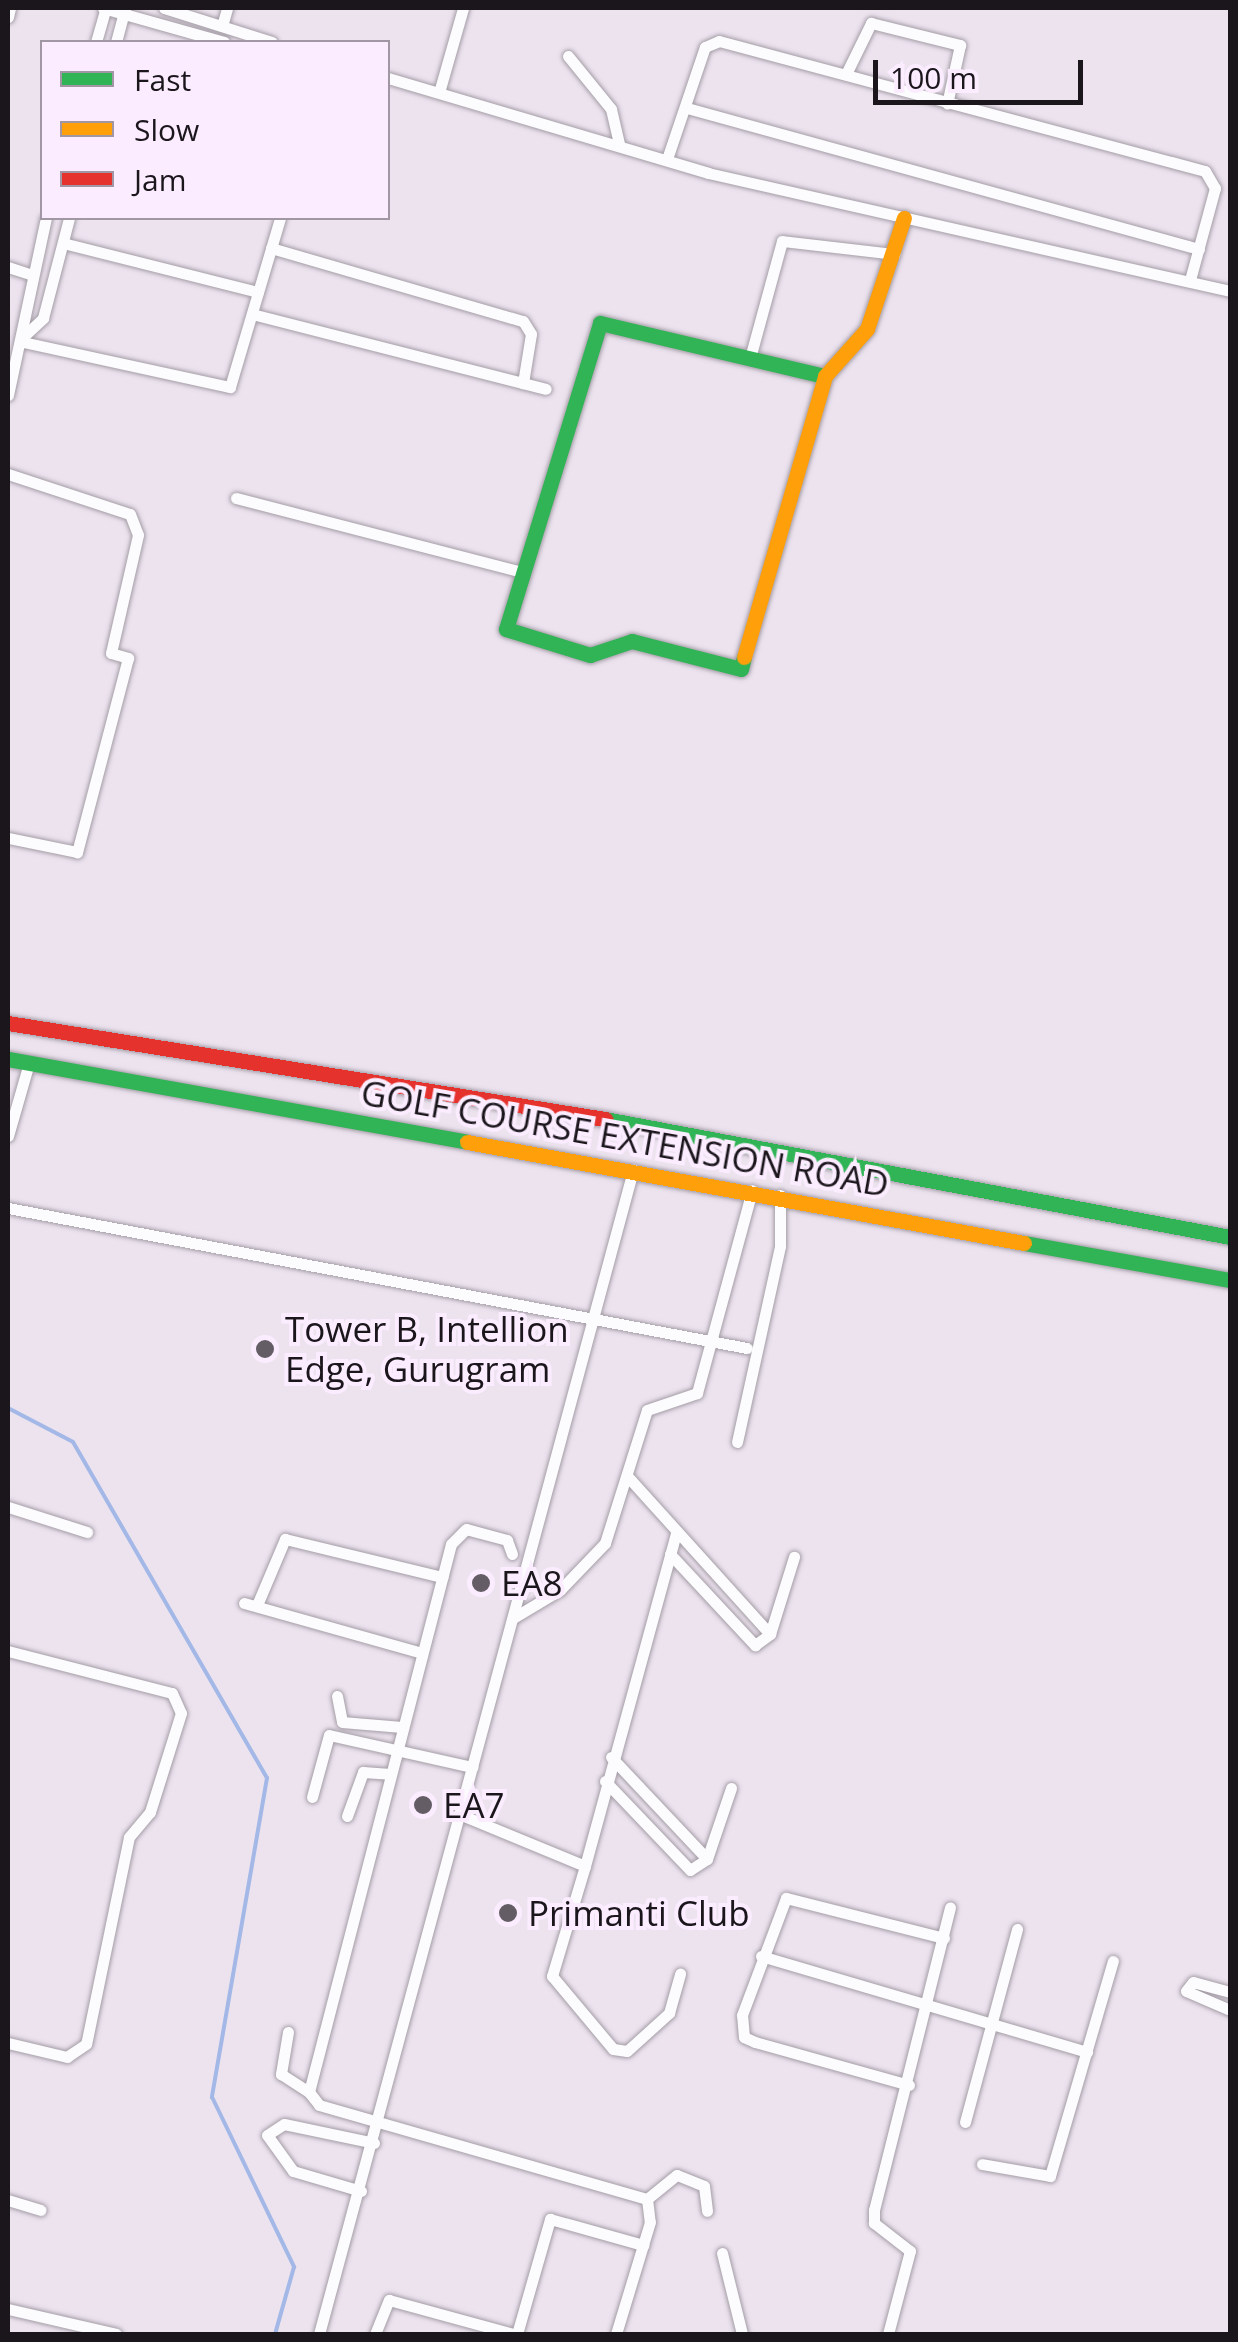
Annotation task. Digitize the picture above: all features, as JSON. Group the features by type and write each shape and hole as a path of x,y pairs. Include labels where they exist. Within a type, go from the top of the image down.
{"main road":[{"path":"826,376 600,323 590,331 506,629 590,655 632,641 741,669 826,376 867,328 904,218"},
{"path":"8,1023 640,1125 1230,1236"},
{"name":"GOLF COURSE EXTENSION ROAD","path":"9,1065 29,1063 752,1190 1230,1280"}],"street":[{"path":"8,16 10,8"},
{"path":"97,40 105,8 217,40"},
{"path":"164,8 266,40"},
{"path":"222,26 227,8"},
{"path":"440,89 463,8"},
{"path":"117,40 124,12"},
{"path":"846,74 870,23 960,45 946,104"},
{"path":"668,156 713,41 1205,171 1216,188 1190,280"},
{"path":"568,56 611,109 619,144"},
{"path":"390,78 440,89 619,144 904,218 1230,291"},
{"path":"687,108 1199,249"},
{"path":"8,395 24,338 20,308 45,220"},
{"path":"24,338 42,318 68,220"},
{"path":"24,338 230,387 279,220"},
{"path":"750,358 782,241 894,254"},
{"path":"63,242 258,292"},
{"path":"271,248 523,320 531,334 523,383"},
{"path":"8,268 30,274"},
{"path":"252,314 546,389"},
{"path":"8,474 130,514 138,535 111,652 128,658 77,852 8,838"},
{"path":"236,498 522,572"},
{"path":"8,1136 29,1063"},
{"path":"319,2334 374,2143 633,1170"},
{"path":"513,1618 584,1570 616,1521 647,1410 692,1400 713,1338 752,1190"},
{"path":"737,1442 780,1246 780,1195"},
{"path":"8,1208 594,1321 713,1338 747,1348"},
{"path":"629,1478 770,1634"},
{"path":"8,1507 87,1532"},
{"path":"309,2092 442,1577 461,1530 502,1538 512,1554"},
{"path":"676,1532 552,1976 613,2048 627,2050 669,2013 680,1974"},
{"path":"422,1653 250,1604 284,1539 442,1577"},
{"path":"670,1554 746,1642 770,1634"},
{"path":"770,1634 794,1558"},
{"path":"8,1651 172,1693 181,1713 151,1808 128,1837 86,2044 67,2058 8,2042"},
{"path":"338,1696 342,1722 402,1727"},
{"path":"312,1797 330,1735 472,1767"},
{"path":"612,1758 707,1859"},
{"path":"347,1816 363,1772 390,1774"},
{"path":"605,1781 690,1870 707,1859 731,1788"},
{"path":"620,1797 636,1783"},
{"path":"459,1814 585,1866"},
{"path":"667,1849 683,1833"},
{"path":"909,2084 744,2037 761,1956 786,1898 944,1938"},
{"path":"888,2334 910,2251 874,2223 874,2210 909,2084 950,1907"},
{"path":"964,2122 1016,1929"},
{"path":"761,1956 1087,2052"},
{"path":"982,2164 1050,2176 1112,1961"},
{"path":"1230,1992 1192,1982 1186,1991 1230,2010"},
{"path":"288,2032 281,2074 309,2092 319,2105 647,2199"},
{"path":"361,2190 290,2168 268,2144 269,2130 284,2124 374,2143"},
{"path":"616,2334 644,2245 647,2199 676,2175 704,2186 707,2211"},
{"path":"8,2200 41,2210"},
{"path":"374,2334 389,2300 515,2334 550,2219 644,2245"},
{"path":"722,2253 742,2334"},
{"path":"8,2309 116,2334"}],"waterway":[{"path":"8,1408 73,1442 267,1778 212,2097 294,2267 275,2334"}],"traffic: fast":[{"path":"744,657 741,669 632,641 590,655 506,629 600,323 825,376"},
{"path":"8,1059 467,1142"},
{"path":"605,1119 1230,1237"},
{"path":"1024,1243 1230,1280"}],"traffic: slow":[{"path":"744,657 825,376 867,329 904,218"},
{"path":"467,1142 1024,1243"}],"traffic: jam":[{"path":"8,1023 605,1119"}],"place":[{"name":"Tower B, Intellion Edge, Gurugram","path":"265,1349"},
{"name":"EA8","path":"481,1583"},
{"name":"EA7","path":"423,1805"},
{"name":"Primanti Club","path":"508,1913"}]}
